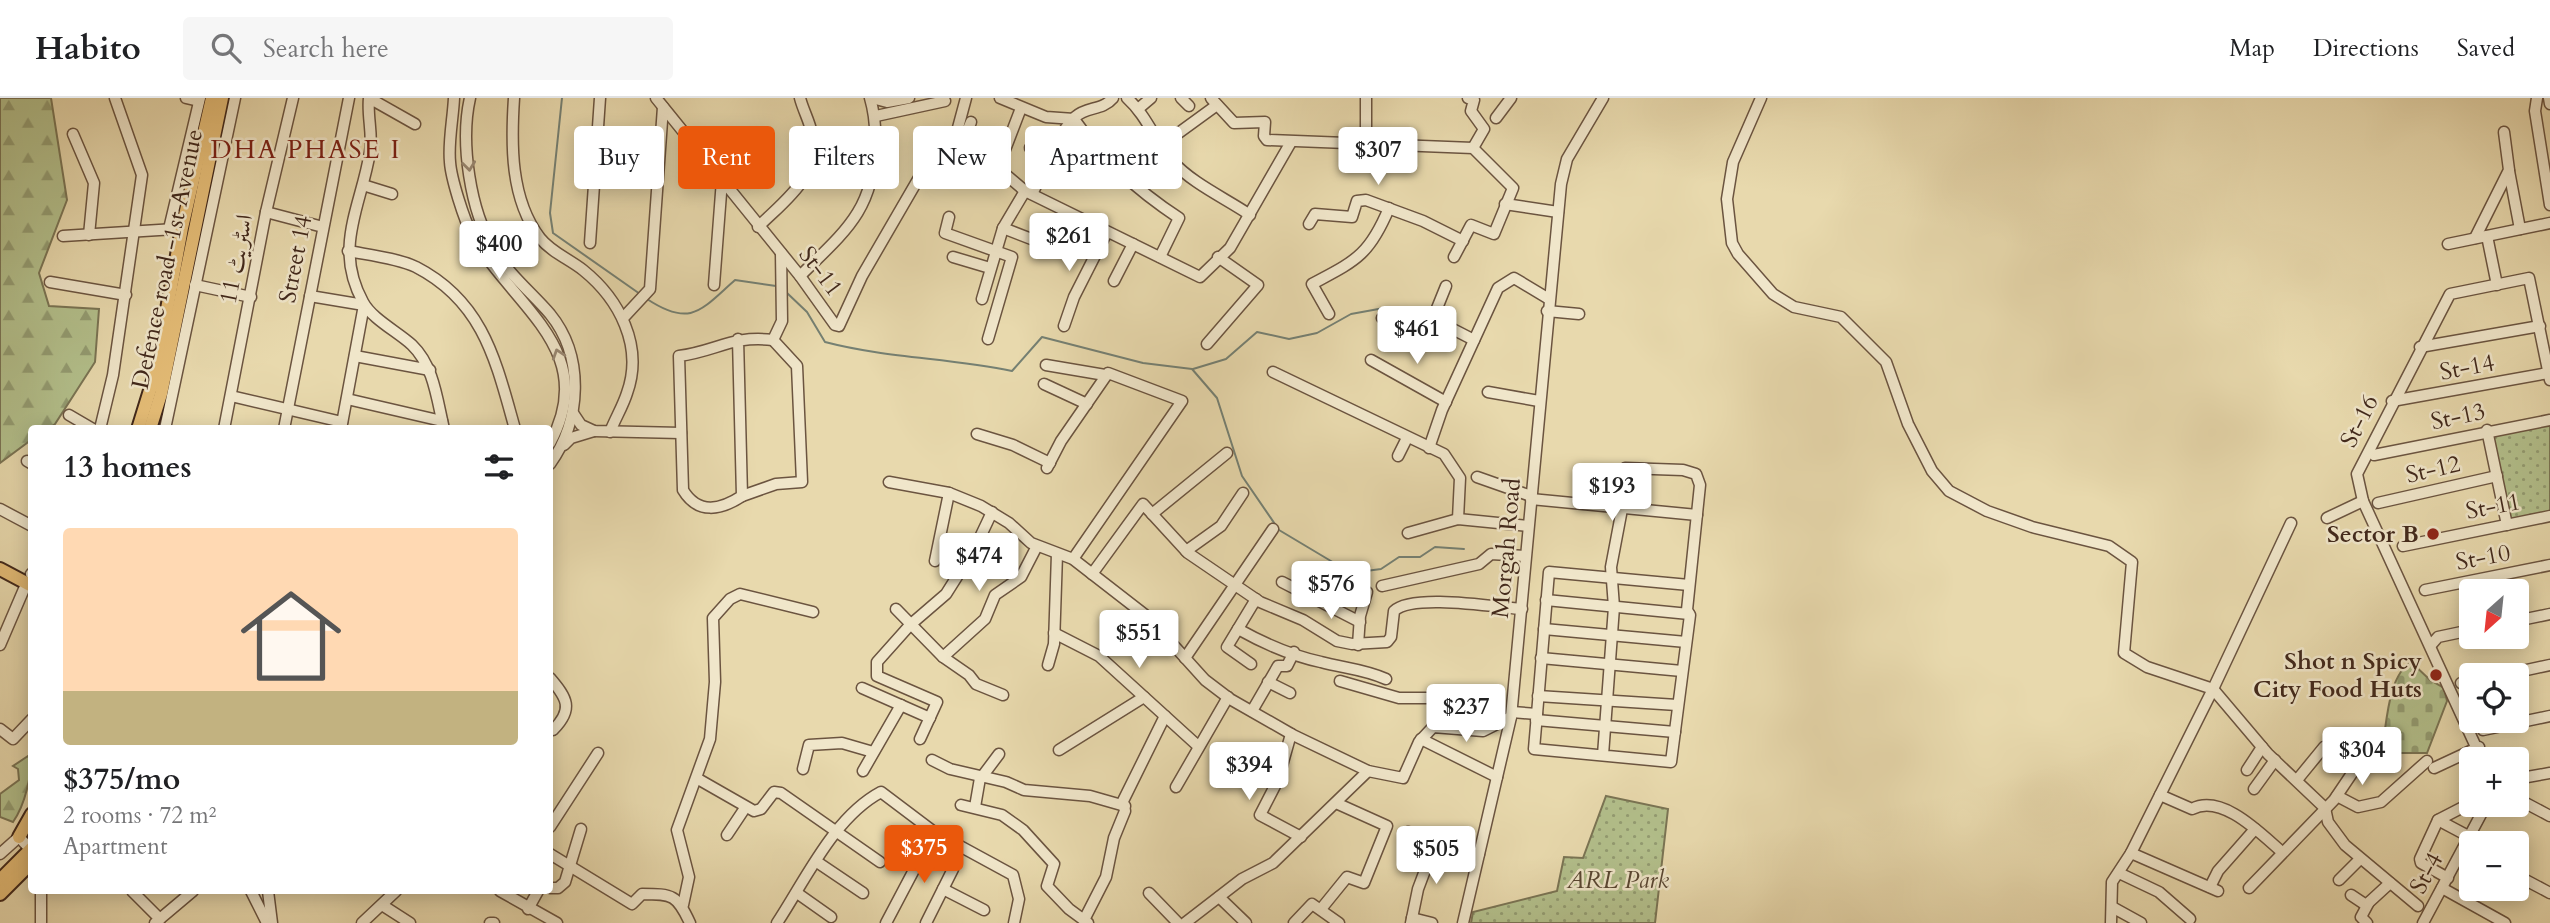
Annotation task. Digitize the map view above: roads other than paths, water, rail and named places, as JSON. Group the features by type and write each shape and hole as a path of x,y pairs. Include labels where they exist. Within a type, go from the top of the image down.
{"main road":[{"name":"Defence road -1st Avenue","path":"151,425 161,394 180,268 222,98"},
{"path":"139,425 155,373 180,268 176,229 204,99"},
{"path":"0,569 28,588"},
{"path":"0,575 28,589"},
{"path":"19,837 28,821"},
{"path":"0,880 28,856"},
{"path":"0,894 28,857"}],"street":[{"path":"101,425 126,295 142,175 115,98"},
{"path":"187,98 204,99"},
{"path":"166,425 235,98"},
{"name":"اسٹریٹ 11","path":"225,425 266,212 293,98"},
{"name":"Street 14","path":"285,425 349,98"},
{"path":"231,396 342,425 364,305 348,251 352,218 371,148 369,98 415,124"},
{"path":"454,98 450,164 471,233 502,278 542,323 560,358 564,378 563,409 553,435"},
{"path":"470,98 467,164 483,229 499,258 563,333 574,372 573,413 561,447 553,459"},
{"path":"514,98 511,145 519,191 527,215 540,238 604,289 624,317 632,368 627,392 610,432"},
{"path":"590,243 600,98"},
{"path":"758,227 803,183 811,170 814,153 812,134 800,98"},
{"path":"800,276 852,223 871,192 876,116 871,98 892,102 909,98"},
{"name":"St-11","path":"729,189 800,276 835,325 843,324 862,276 920,176 955,139 967,119 966,98"},
{"path":"1000,98 1046,117 1074,118 1148,200 1179,218 1160,257"},
{"path":"1069,126 1074,118 1086,110 1100,108 1113,98"},
{"path":"1127,98 1149,126"},
{"path":"1138,109 1151,98"},
{"path":"1366,98 1366,146"},
{"path":"1468,98 1474,100 1471,111 1484,129 1473,149"},
{"path":"1496,118 1511,98"},
{"path":"1761,98 1733,162 1727,198 1732,243 1738,254 1773,294 1794,307 1841,317 1886,362 1908,424 1932,471 1949,491 1987,511 2032,527 2109,546 2132,562 2124,653 2147,667 2213,689 2262,747 2325,808 2328,822 2360,859 2418,906"},
{"path":"2537,98 2536,118 2550,205"},
{"path":"2549,98 2550,104"},
{"name":"Morgah Road","path":"1463,923 1511,715 1563,172 1598,100"},
{"path":"876,116 945,101"},
{"path":"1182,128 1214,101 1234,123 1265,122 1265,139 1366,146 1473,149 1513,185 1494,234 1471,225 1454,257"},
{"path":"624,317 649,289 659,102"},
{"name":"St-11","path":"659,102 678,126"},
{"path":"1021,108 998,168 1029,193 1200,277 1230,248 1291,142"},
{"path":"965,126 967,119 978,126"},
{"path":"2504,132 2520,229"},
{"path":"73,134 94,183 89,234"},
{"path":"1182,169 1250,215"},
{"path":"2474,238 2509,170"},
{"path":"363,185 392,194"},
{"path":"714,285 721,189"},
{"path":"982,299 1003,228 1031,189"},
{"path":"1309,224 1315,214 1355,216 1357,201 1389,208 1463,241"},
{"path":"1505,204 1558,212"},
{"path":"1329,314 1312,284 1360,258 1381,227 1389,208"},
{"path":"266,212 323,228"},
{"path":"949,217 945,233 1012,257 988,340"},
{"path":"2448,244 2550,223"},
{"path":"1003,228 1046,245"},
{"path":"63,236 176,229"},
{"path":"471,233 483,229"},
{"path":"1064,326 1074,297 1107,232"},
{"path":"2487,236 2497,285"},
{"path":"1114,281 1133,244"},
{"path":"348,251 416,267 444,287 477,319 493,348 514,425"},
{"path":"774,340 782,321 781,253"},
{"path":"953,257 990,268"},
{"path":"1207,344 1258,285 1218,257"},
{"path":"1429,448 1490,301 1504,283 1514,278 1549,299"},
{"name":"St-16","path":"2479,747 2363,501 2357,474 2392,401 2450,294 2529,278 2540,326"},
{"path":"50,282 126,295"},
{"path":"195,285 251,297"},
{"path":"1382,318 1425,338 1446,286"},
{"path":"310,296 364,305 414,347 430,370 443,425 347,399"},
{"path":"1548,311 1579,314"},
{"path":"1433,319 1474,340"},
{"path":"2420,347 2540,326 2549,377"},
{"path":"738,339 742,496"},
{"path":"738,339 774,340 797,366 802,482 776,484 742,496 726,506 711,509 696,503 684,494 679,356 713,349 738,339"},
{"path":"355,356 430,370"},
{"path":"1371,360 1446,402"},
{"path":"1046,366 1105,375 1113,372 1182,401 1073,559"},
{"path":"1273,372 1450,459 1460,478 1458,519"},
{"path":"977,433 1013,445 1048,466 1105,375"},
{"name":"St-14","path":"2392,401 2549,377"},
{"path":"1044,384 1087,404"},
{"path":"1488,392 1539,401"},
{"path":"573,413 581,425 594,431"},
{"path":"69,415 86,425"},
{"name":"St-13","path":"2374,455 2487,430 2550,420"},
{"path":"2487,430 2507,525"},
{"path":"561,447 571,438 594,431 681,433"},
{"path":"1398,456 1407,438"},
{"path":"1152,514 1227,453"},
{"path":"1604,755 1614,607 1611,578 1622,509 1625,468 1683,470 1696,474 1700,485 1689,585 1689,614 1671,762 1535,749 1549,572 1611,578 1689,585"},
{"name":"St-12","path":"2378,503 2497,476"},
{"path":"1476,477 1531,497 1622,509 1697,515"},
{"path":"889,482 948,493 992,512 1037,546 1073,559 1150,618 1205,680 1228,697 1291,734 1368,771 1403,778 1420,739 1433,727 1437,698 1399,698 1339,681"},
{"path":"935,561 948,493"},
{"path":"1186,551 1221,526 1242,493"},
{"path":"2327,518 2363,501"},
{"path":"1092,573 1143,504 1186,551 1256,599 1303,620 1337,641 1358,645 1390,640 1392,615 1396,608 1405,604 1428,602 1522,609"},
{"path":"0,509 28,524"},
{"path":"920,739 937,702 876,674 877,662 910,625 946,594 975,548 992,512"},
{"name":"St-11","path":"2403,546 2550,516"},
{"path":"1408,533 1458,519 1528,526"},
{"path":"2111,923 2112,882 2131,853 2213,689 2291,523"},
{"path":"1185,658 1273,529"},
{"path":"943,657 985,619 995,595 1021,577 1037,546"},
{"path":"1048,665 1054,633 1057,554"},
{"path":"1382,586 1479,564 1491,554 1525,556"},
{"name":"St-10","path":"2425,590 2550,565"},
{"path":"1282,582 1360,622"},
{"path":"0,645 4,622 28,590"},
{"path":"1358,645 1367,592"},
{"path":"687,921 683,905 689,877 677,830 698,779 714,712 716,650 713,618 730,599 740,594 813,612"},
{"path":"1251,664 1227,647 1256,599"},
{"path":"1546,600 1689,614"},
{"path":"896,609 943,657 969,675 976,684 1003,695"},
{"path":"2529,618 2550,614"},
{"path":"1238,629 1262,642 1318,662 1359,669 1386,679"},
{"path":"1544,629 1686,642"},
{"path":"1054,633 1091,650 1198,746"},
{"path":"2431,645 2438,637 2459,633"},
{"path":"1252,711 1278,666 1287,666 1294,652"},
{"path":"1541,658 1682,671"},
{"path":"2529,670 2550,665"},
{"path":"553,682 564,695 566,708 565,718 553,730"},
{"path":"1268,682 1290,693"},
{"path":"862,688 930,718"},
{"path":"1538,695 1677,705"},
{"path":"1059,750 1144,697"},
{"path":"1176,787 1228,697"},
{"path":"863,771 901,705"},
{"path":"1433,727 1483,731 1511,715 1675,732"},
{"path":"961,805 1002,815 1049,856 1054,863 1047,886 1086,922 1103,884 1125,806 1123,801 1165,716"},
{"path":"2529,720 2550,716"},
{"path":"0,729 13,739 28,723"},
{"path":"1291,734 1279,780 1260,815 1301,837"},
{"path":"1420,739 1497,777"},
{"path":"803,769 809,745 842,743 873,752"},
{"path":"2247,770 2262,747"},
{"path":"2297,780 2324,747 2355,769"},
{"path":"553,822 598,754"},
{"path":"975,807 981,778 999,754"},
{"path":"2337,796 2358,807 2381,802 2431,765 2459,754"},
{"path":"2249,888 2337,796 2363,757"},
{"path":"932,760 1024,790 1090,796 1125,806"},
{"path":"2254,789 2275,760"},
{"path":"1185,923 1241,879 1273,863 1368,771"},
{"path":"2529,777 2550,773"},
{"path":"698,779 745,807 761,809 778,792 880,862"},
{"path":"777,923 837,832 866,800 881,792 934,832 1013,876 1019,899 1014,923"},
{"path":"2160,795 2192,809 2202,804 2227,810 2282,852"},
{"path":"1321,909 1347,877 1364,883 1387,825 1336,803"},
{"path":"2529,804 2550,816"},
{"path":"727,835 745,807"},
{"path":"2448,877 2421,863 2438,820 2459,809"},
{"path":"2438,820 2459,837"},
{"path":"553,888 558,888 565,882 580,829"},
{"path":"2131,853 2214,889 2218,871 2255,829"},
{"path":"886,923 934,832"},
{"path":"1408,832 1479,854"},
{"path":"0,854 19,837 28,849"},
{"path":"1432,923 1411,920 1436,841"},
{"path":"553,855 632,904 642,894 659,894 676,898 683,905"},
{"path":"2339,880 2360,859"},
{"name":"St-4","path":"2423,923 2459,859"},
{"path":"817,862 863,893"},
{"path":"926,923 953,869"},
{"path":"2119,873 2159,892 2190,919"},
{"path":"2529,881 2550,893"},
{"path":"2367,923 2361,917 2368,904 2390,883"},
{"path":"2442,888 2505,923"},
{"path":"943,889 984,910"},
{"path":"797,893 831,916"},
{"path":"1149,893 1178,923"},
{"path":"41,894 41,923"},
{"path":"135,894 158,921 190,894"},
{"path":"253,894 269,923"},
{"path":"268,894 269,923"},
{"path":"362,923 393,894"},
{"path":"505,894 557,923"},
{"path":"528,909 536,894"},
{"path":"2351,895 2368,904"},
{"path":"1219,897 1246,923"},
{"path":"382,905 410,923"},
{"path":"1294,923 1309,905 1321,909 1339,923"},
{"path":"2112,907 2141,923"}],"waterway":[{"path":"562,98 550,213 553,233 640,294"},
{"path":"647,299 662,308 685,314 704,307 735,280 776,286"},
{"path":"786,292 807,312 825,342 848,347 1012,371 1042,337 1143,363 1192,369 1217,398 1242,476 1279,530 1351,573 1381,569 1399,557 1420,557 1435,547 1464,549"},
{"path":"1193,369 1226,359 1257,332 1289,339 1317,333 1351,314 1384,308"}],"place":[{"name":"Sector B","path":"2433,534"},
{"name":"Shot n Spicy City Food Huts","path":"2436,675"}],"district":[{"name":"DHA PHASE I","path":"306,149"}],"park label":[{"name":"ARL Park","path":"1618,880"}]}
